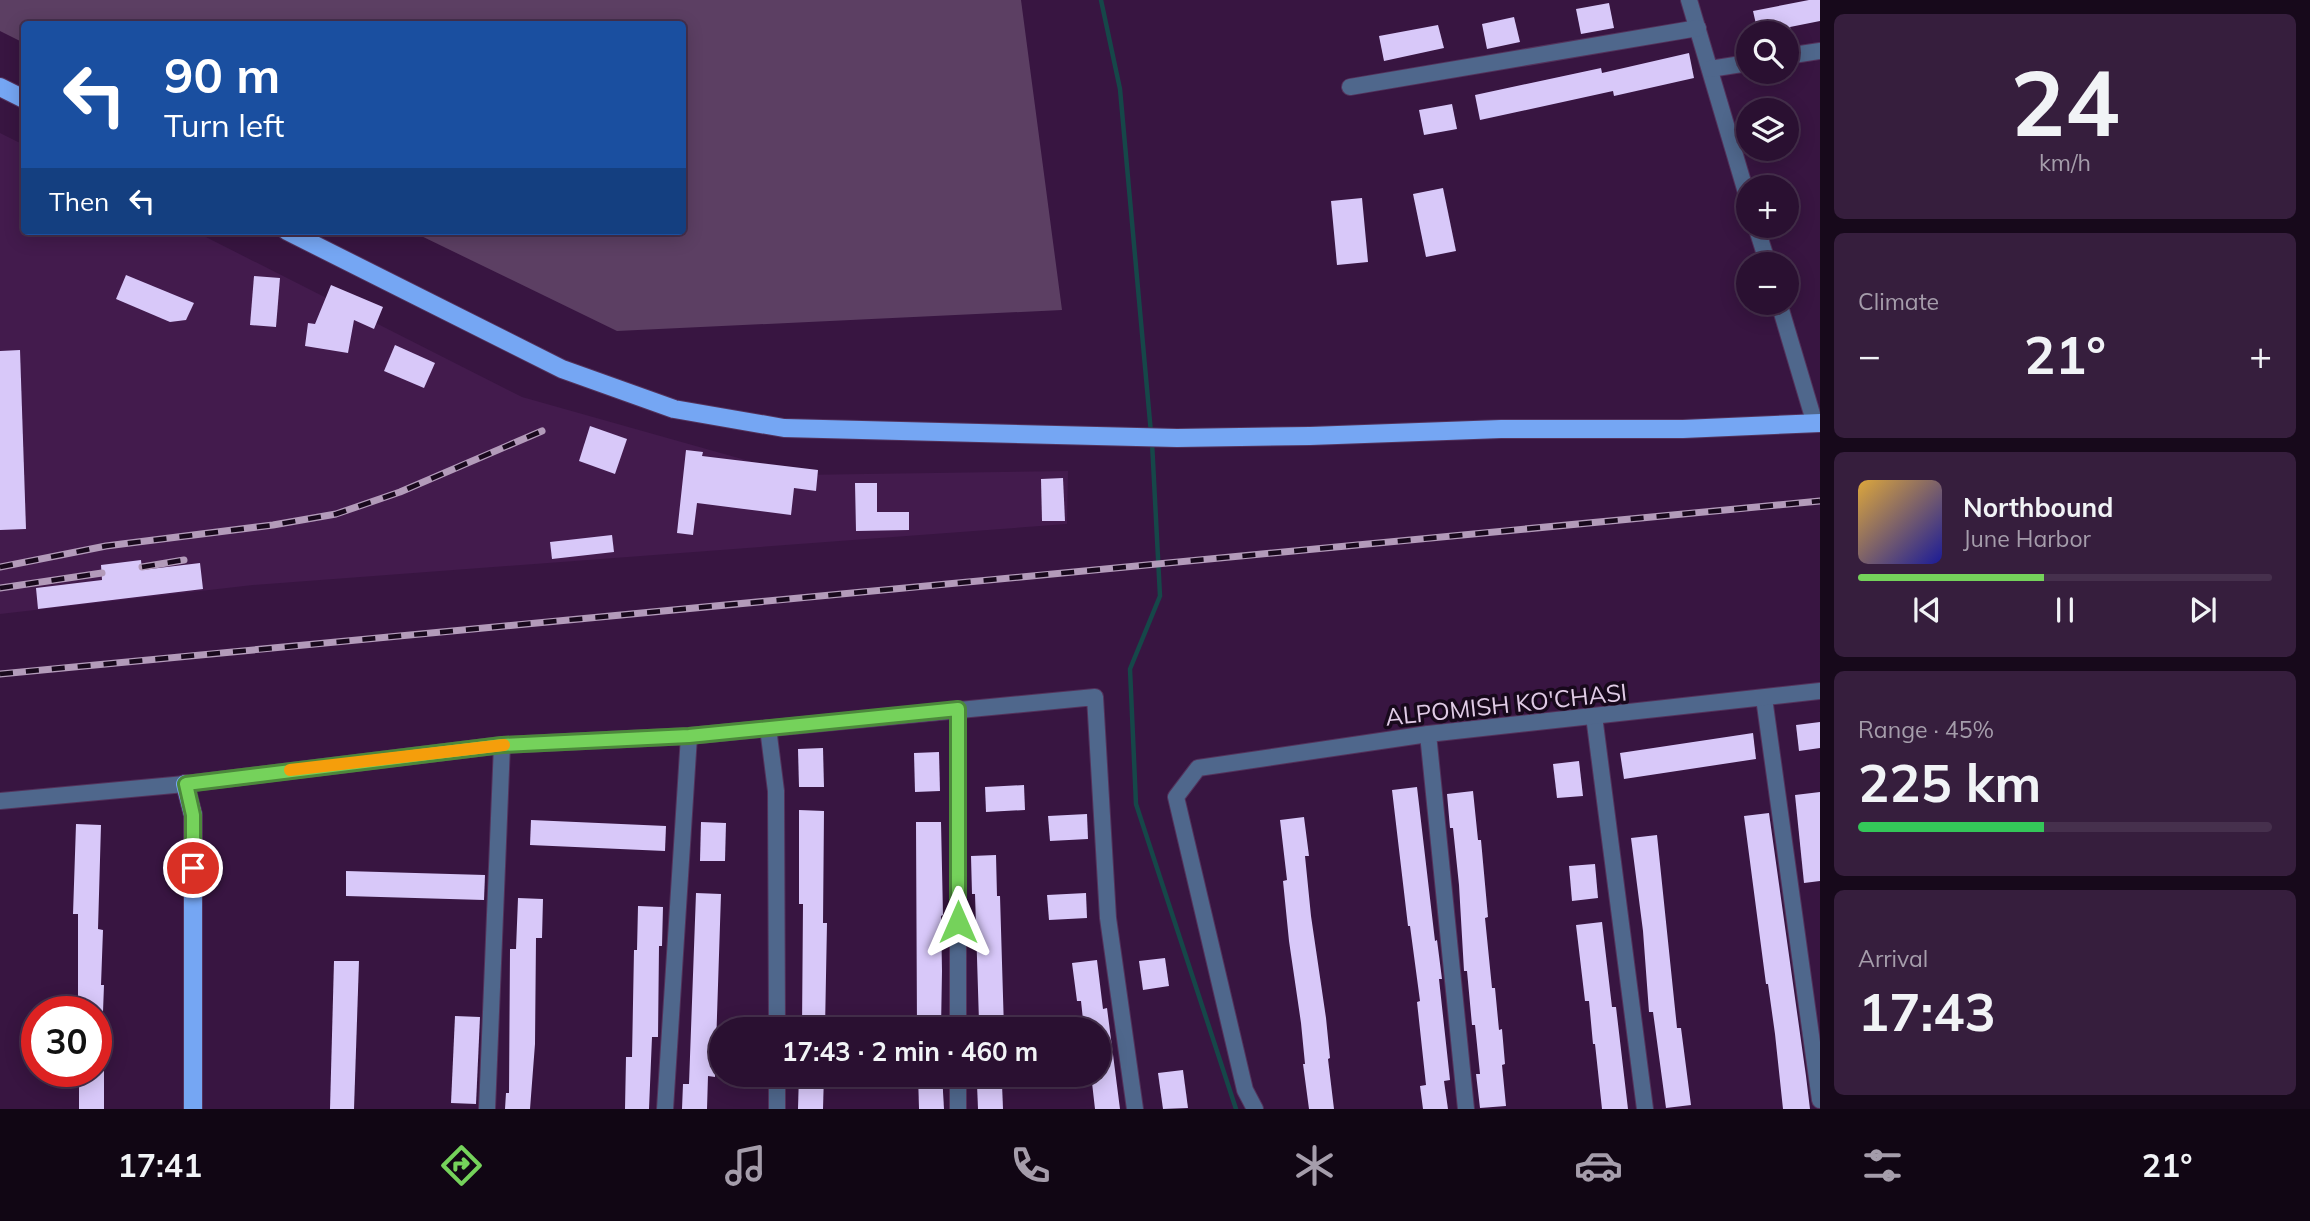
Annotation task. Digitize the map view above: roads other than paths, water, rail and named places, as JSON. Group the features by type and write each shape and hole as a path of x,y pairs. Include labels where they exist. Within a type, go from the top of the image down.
{"main road":[{"path":"0,87 21,98"},
{"path":"295,235 562,369 674,409 784,428 1177,438 1817,424"},
{"path":"186,784 193,815 193,1109"}],"street":[{"path":"1689,0 1741,175"},
{"path":"1350,87 1698,28"},
{"path":"1799,54 1820,51"},
{"path":"1710,69 1736,65"},
{"path":"1783,315 1817,424"},
{"name":"ALPOMISH KO'CHASI","path":"1255,1109 1245,1090 1176,797 1198,768 1428,734 1820,691"},
{"path":"0,801 186,784 502,745 689,736 1095,697 1108,918 1135,1109"},
{"path":"1764,698 1820,1100"},
{"path":"958,709 958,1017"},
{"path":"1594,716 1645,1109"},
{"path":"768,728 776,792 777,1017"},
{"path":"1428,734 1466,1109"},
{"path":"665,1109 689,736"},
{"path":"487,1109 502,745"},
{"path":"777,1087 777,1109"},
{"path":"958,1087 958,1109"}],"waterway":[{"path":"1101,0 1120,89 1151,433"},
{"path":"1152,442 1160,596 1130,669 1136,804 1236,1109"}],"railway":[{"path":"0,567 106,546 273,525 336,514 400,492 542,431"},
{"path":"0,674 1820,501"},
{"path":"142,567 184,560"},
{"path":"0,588 102,573"}]}
